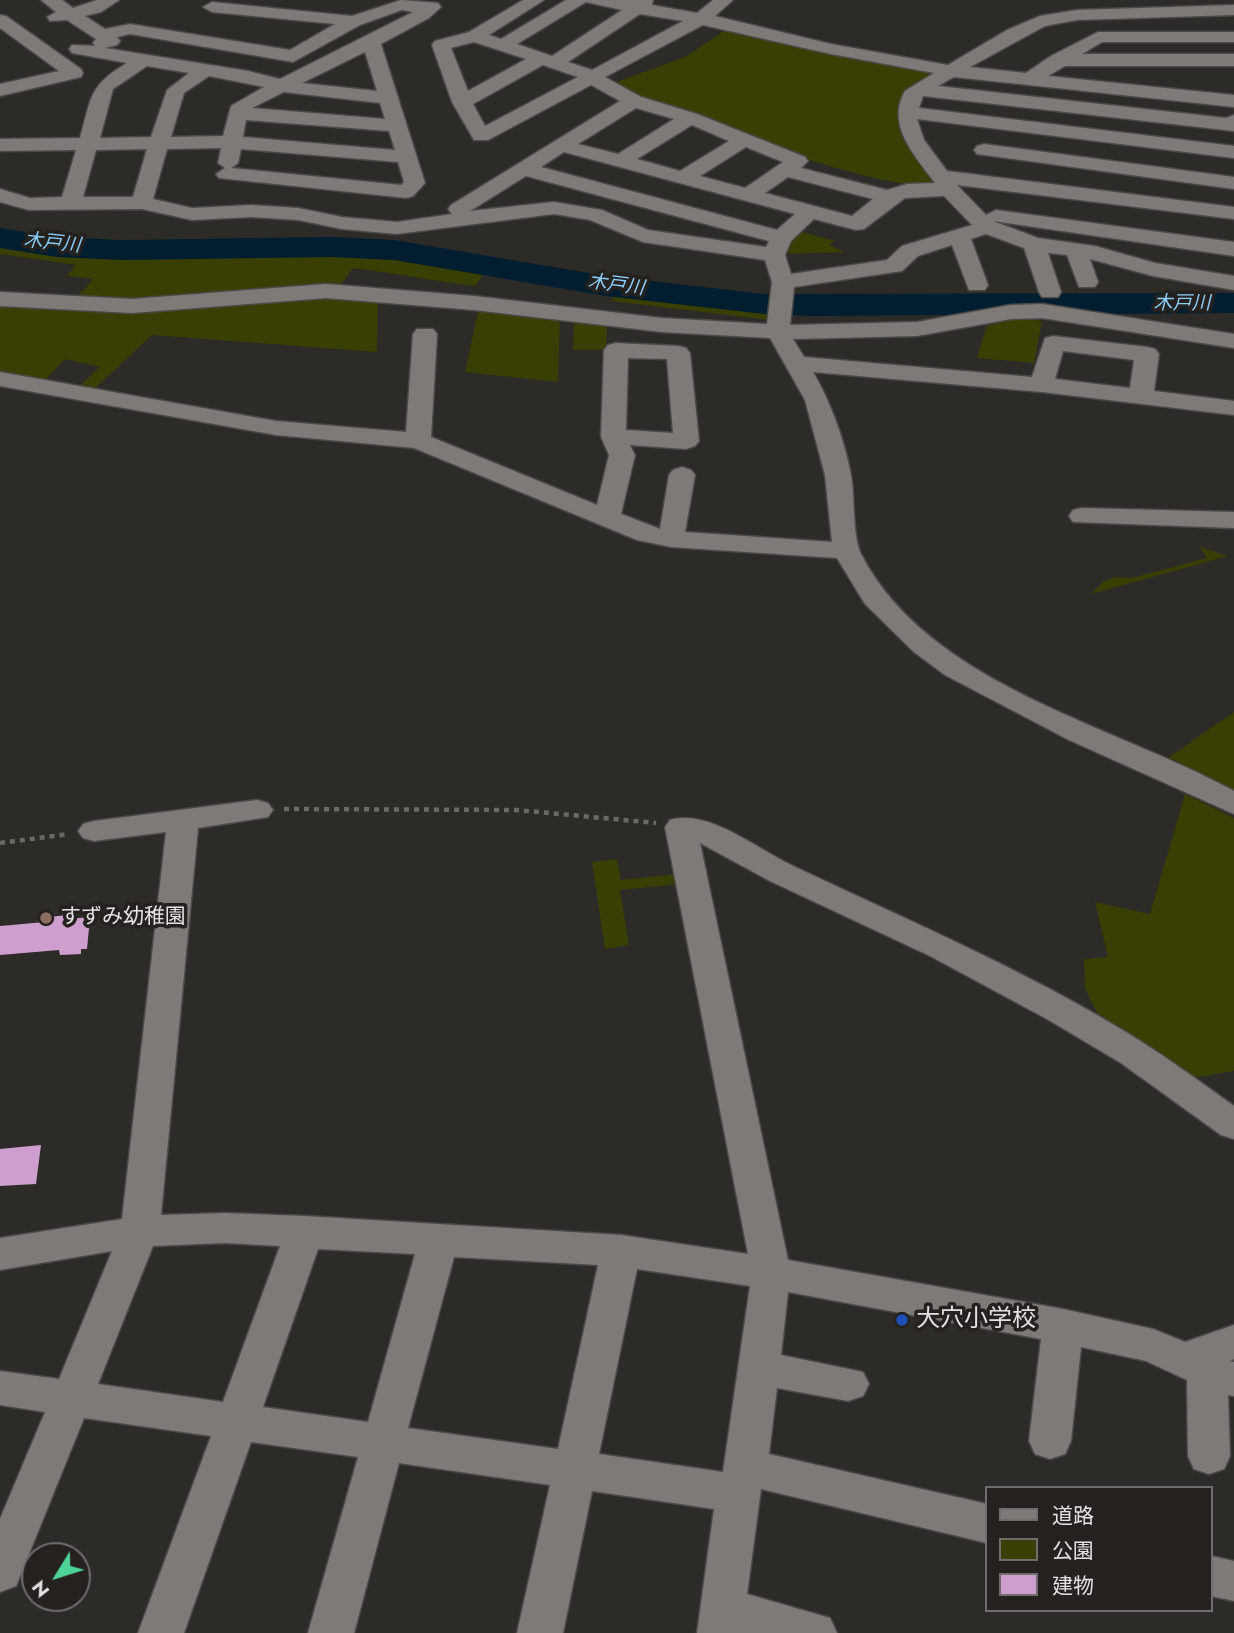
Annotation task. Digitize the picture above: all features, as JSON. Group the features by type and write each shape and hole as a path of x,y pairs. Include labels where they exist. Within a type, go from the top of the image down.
{"street":[{"path":"48,55 111,41 50,0"},
{"path":"238,47 284,0"},
{"path":"327,18 347,0"},
{"path":"536,0 475,36 441,44 462,102 481,136 701,19 724,0"},
{"path":"502,46 578,0"},
{"path":"593,0 643,4 831,49 951,71 1004,74 1098,88 1227,100"},
{"path":"1061,0 1077,15"},
{"path":"3,26 94,8 110,1"},
{"path":"462,102 547,61 643,4"},
{"path":"102,35 130,29 293,56 354,21 402,5 432,5"},
{"path":"219,214 237,113 248,102 326,65 432,5"},
{"path":"1233,12 1120,7 1040,21 912,95 908,127 914,140 947,184 979,220 1034,244 1117,258 1155,278 1234,283"},
{"path":"212,8 354,21"},
{"path":"148,20 194,24 181,38"},
{"path":"3,26 74,73 3,86"},
{"path":"475,36 589,77 634,101 690,118 798,161 749,195"},
{"path":"1030,79 1098,37 1234,37"},
{"path":"226,174 406,192 415,183 409,157 371,41"},
{"path":"78,49 281,85 388,98"},
{"path":"1058,60 1234,60"},
{"path":"71,202 104,89 110,81 142,61"},
{"path":"1196,61 1227,100"},
{"path":"1131,62 1145,92"},
{"path":"326,65 380,69"},
{"path":"142,202 172,97 176,90 205,71"},
{"path":"3,86 26,100"},
{"path":"1091,109 1098,88"},
{"path":"919,90 1233,125 1234,121"},
{"path":"458,209 634,101"},
{"path":"908,112 1234,152"},
{"path":"237,113 398,126"},
{"path":"621,161 690,118"},
{"path":"971,180 999,123"},
{"path":"683,178 744,140"},
{"path":"0,145 231,142 409,157"},
{"path":"560,145 856,224 888,197 909,188 971,180 1234,213"},
{"path":"985,150 1234,183"},
{"path":"521,168 716,221 777,246"},
{"path":"784,170 888,197"},
{"path":"554,208 586,186"},
{"path":"4,202 53,206 71,202 142,202 192,214 251,211 299,214 342,223 397,228 554,208 595,214 643,236 684,242 777,246"},
{"path":"623,220 648,203"},
{"path":"808,212 777,246 781,306 797,363 817,400 838,475 846,551 874,598 924,646 955,669 1080,733 1207,789 1234,804"},
{"path":"0,299 132,306 326,291 474,303 662,325 781,306 894,266 911,251 959,234 979,220 1234,249"},
{"path":"684,242 716,221"},
{"path":"959,234 977,285"},
{"path":"1034,244 1050,292"},
{"path":"1076,251 1087,282"},
{"path":"781,306 917,329 1011,312 1042,311 1234,341"},
{"path":"418,440 425,334"},
{"path":"1042,385 1053,343 1147,354 1141,397"},
{"path":"607,518 622,455 613,436 616,350 678,353 686,441 613,436"},
{"path":"797,363 1042,385 1234,408"},
{"path":"0,379 276,428 418,440 646,534 671,539 846,551"},
{"path":"671,539 682,475"},
{"path":"1082,516 1234,520"},
{"path":"94,831 257,810"},
{"path":"0,1572 140,1231 183,820"},
{"path":"814,1633 722,1621 760,1368 771,1273 681,827 722,838 765,866 851,904 1027,993 1131,1052 1234,1125"},
{"path":"0,1254 140,1231 225,1228 621,1251 677,1257 1063,1326 1215,1363 1209,1456"},
{"path":"161,1633 306,1231"},
{"path":"331,1633 439,1240"},
{"path":"540,1633 621,1251"},
{"path":"1050,1441 1063,1326"},
{"path":"760,1368 848,1384"},
{"path":"0,1388 576,1470 742,1480 986,1523"},
{"path":"1213,1576 1234,1581"}],"path":[{"path":"257,810 394,807 556,811 681,827"},
{"path":"0,843 94,831"}],"green space":[{"path":"730,27 930,71 935,76 905,95 938,182 916,185 878,179 831,166 724,131 611,84 685,57"},
{"path":"799,231 835,241 829,245 845,252 782,254 790,238"},
{"path":"0,242 117,254 358,254 485,272 475,286 353,268 339,287 259,294 73,302 93,279 67,276 76,265 0,254"},
{"path":"618,289 769,308 769,320 611,301"},
{"path":"322,296 378,298 377,352 152,335 90,393 75,390 100,367 65,359 42,384 0,376 0,302"},
{"path":"479,307 560,316 558,382 465,372"},
{"path":"1017,318 1042,321 1034,363 977,358 987,326"},
{"path":"574,321 607,323 606,350 573,350"},
{"path":"1200,547 1228,556 1091,594 1103,582 1116,577 1132,578 1207,558"},
{"path":"1234,712 1234,806 1155,767"},
{"path":"1185,794 1234,818 1234,1071 1186,1079 1102,1022 1085,989 1084,959 1108,957 1095,902 1150,914"},
{"path":"617,859 621,880 677,874 680,884 620,890 629,945 605,949 592,862"}],"building":[{"path":"69,915 68,919 90,917 87,949 81,949 81,954 60,955 59,950 0,955 0,926 45,922 47,917"},
{"path":"41,1145 36,1184 0,1186 0,1149"}],"waterway":[{"name":"木戸川","path":"0,238 57,247 122,250 331,247 394,250 606,286 764,304 1234,303"}],"place":[{"name":"すずみ幼稚園","path":"46,918"},
{"name":"大穴小学校","path":"902,1320"}]}
